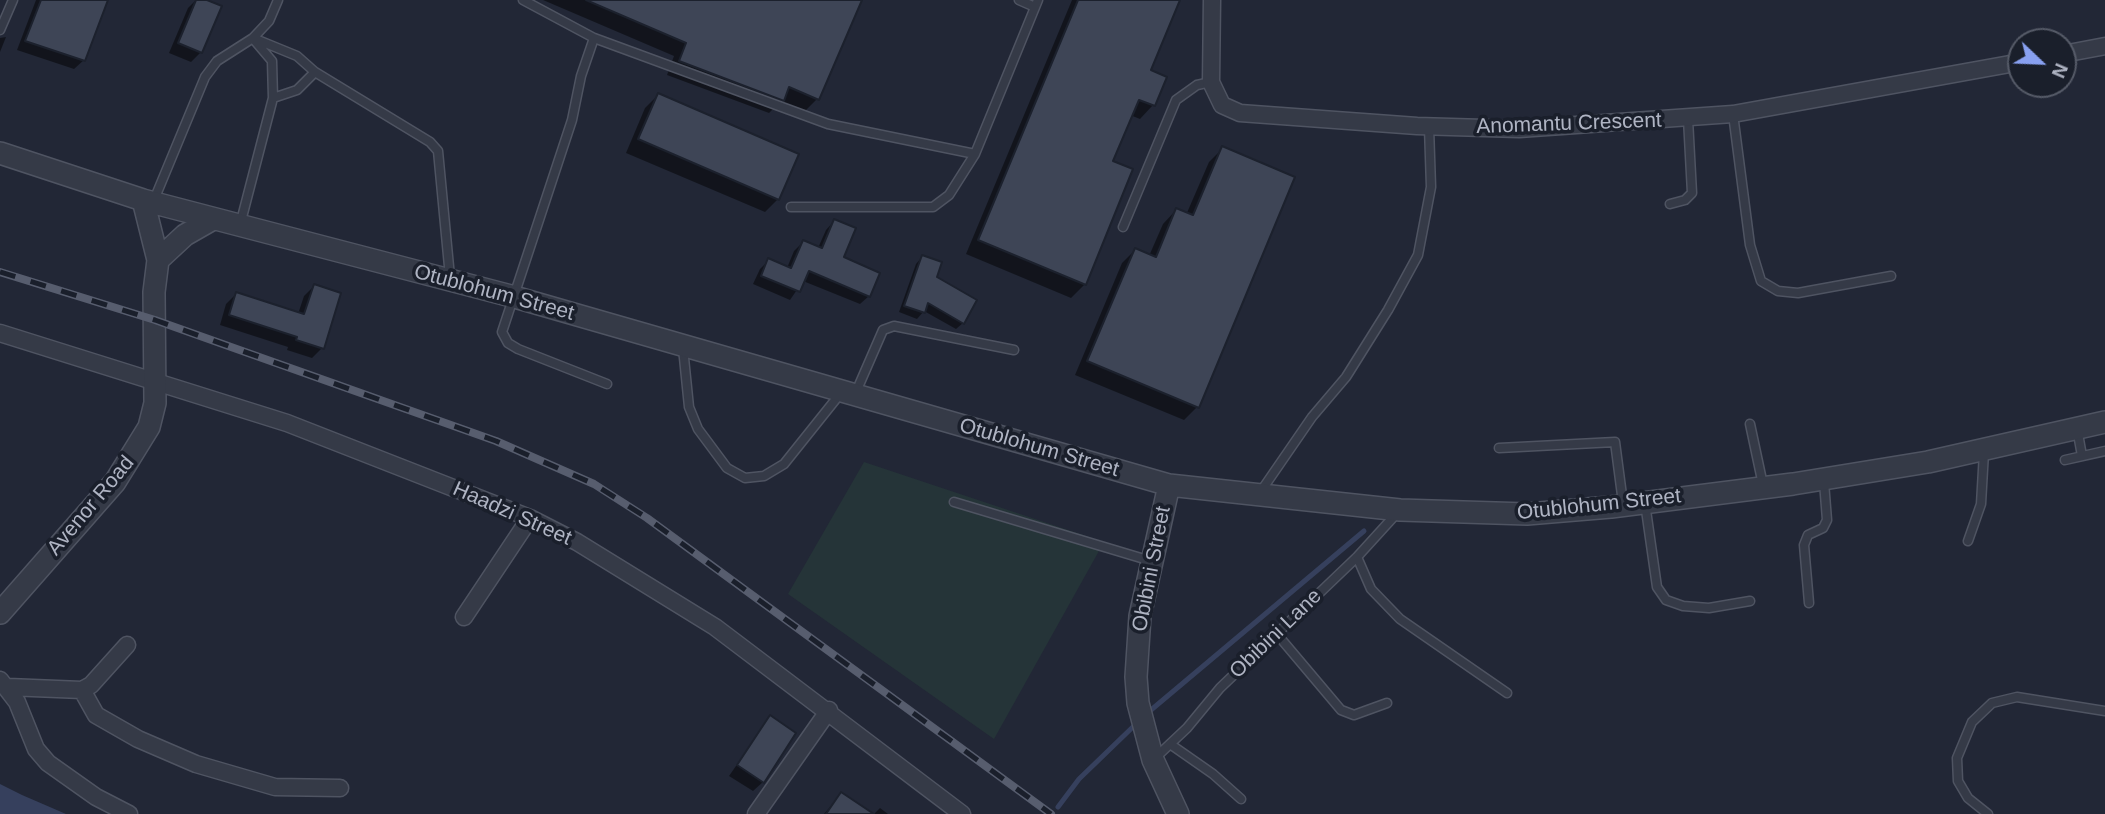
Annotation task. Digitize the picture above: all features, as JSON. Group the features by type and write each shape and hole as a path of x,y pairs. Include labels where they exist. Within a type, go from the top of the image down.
{"street":[{"path":"1211,82 1212,0"},
{"path":"2077,51 2105,46"},
{"name":"Anomantu Crescent","path":"1211,82 1222,105 1240,113 1429,127 1519,130 1733,114 2007,65"},
{"name":"Otublohum Street","path":"0,153 148,201 512,296 1169,485 1400,510 1527,514 1623,506 1823,479 1984,449 2105,422"},
{"name":"Avenor Road","path":"0,613 115,482 132,458 152,416 158,260 148,201"},
{"path":"158,260 185,235 213,219"},
{"name":"Haadzi Street","path":"0,333 155,379 287,423 530,518 577,542 715,627 829,710 884,757 962,814"},
{"name":"Obibini Street","path":"1169,485 1150,561 1140,616 1136,677 1138,703 1153,760 1178,814"},
{"path":"464,617 530,518"},
{"path":"4,683 82,690 91,685 127,645"},
{"path":"4,683 31,739 48,763 96,797 129,814"},
{"path":"82,690 96,715 138,739 196,764 275,787 340,788"},
{"path":"756,814 829,710"}],"lane":[{"path":"0,30 13,0"},
{"path":"148,201 205,77 217,61 253,38 269,21 278,0"},
{"path":"523,0 594,38 828,124 975,154"},
{"path":"791,207 933,207 949,195 975,154 1036,4 1019,0"},
{"path":"253,38 297,56 315,72 430,142 438,151 450,280"},
{"path":"240,226 273,98 272,61 253,38"},
{"path":"594,38 572,120 502,332 508,343 528,354 607,384"},
{"path":"273,98 298,90 315,72"},
{"path":"1123,227 1176,100 1197,85 1211,82"},
{"path":"1733,114 1750,245 1761,281 1778,291 1798,293 1891,276"},
{"path":"1670,204 1685,200 1692,193 1688,118"},
{"path":"1257,496 1312,417 1346,377 1388,310 1418,255 1431,187 1429,127"},
{"path":"682,345 689,407 698,429 727,468 745,478 764,476 783,464 848,393 883,330 894,326 1014,349"},
{"path":"1750,424 1764,488"},
{"path":"2077,428 2082,456"},
{"path":"1499,448 1615,442 1623,506"},
{"path":"1968,541 1981,504 1984,449"},
{"path":"2065,460 2105,451"},
{"path":"1809,603 1804,545 1808,535 1823,528 1827,520 1823,479"},
{"path":"954,502 1150,561"},
{"path":"1645,503 1657,587 1666,600 1683,606 1709,608 1750,601"},
{"name":"Obibini Lane","path":"1153,760 1276,633 1357,557 1400,510"},
{"path":"1357,557 1371,589 1399,619 1507,694"},
{"path":"1276,633 1341,710 1354,715 1388,703"},
{"path":"1988,814 1968,799 1958,781 1957,758 1972,722 1992,703 2017,697 2105,711"},
{"path":"1170,744 1213,774 1241,799"}],"shaded area":[{"path":"864,462 1104,542 994,739 788,594"}],"water":[{"path":"0,784 22,795 66,814 0,814"}],"building":[{"path":"41,0 108,0 85,61 25,41"},
{"path":"196,0 207,0 222,6 202,53 178,43"},
{"path":"586,0 862,0 819,100 789,87 784,101 679,61 686,43"},
{"path":"1078,0 1180,0 1151,70 1167,77 1155,106 1139,100 1113,161 1133,169 1086,285 978,240"},
{"path":"658,93 799,154 779,200 638,139"},
{"path":"1222,146 1295,177 1199,408 1087,361 1135,248 1156,257 1176,208 1193,215"},
{"path":"834,219 856,228 844,257 880,273 870,297 809,271 800,292 761,276 768,258 791,268 803,240 822,248"},
{"path":"922,255 942,262 937,277 977,300 964,324 928,303 925,313 904,306"},
{"path":"314,284 341,293 324,349 296,340 297,337 229,315 236,292 304,314"},
{"path":"770,715 796,733 764,783 737,765"},
{"path":"841,792 874,814 826,814"}],"waterway":[{"path":"1151,710 1364,531"},
{"path":"1058,807 1079,779 1138,722"}],"railway":[{"path":"0,272 155,320 496,441 594,484 647,518 1051,814"}]}
